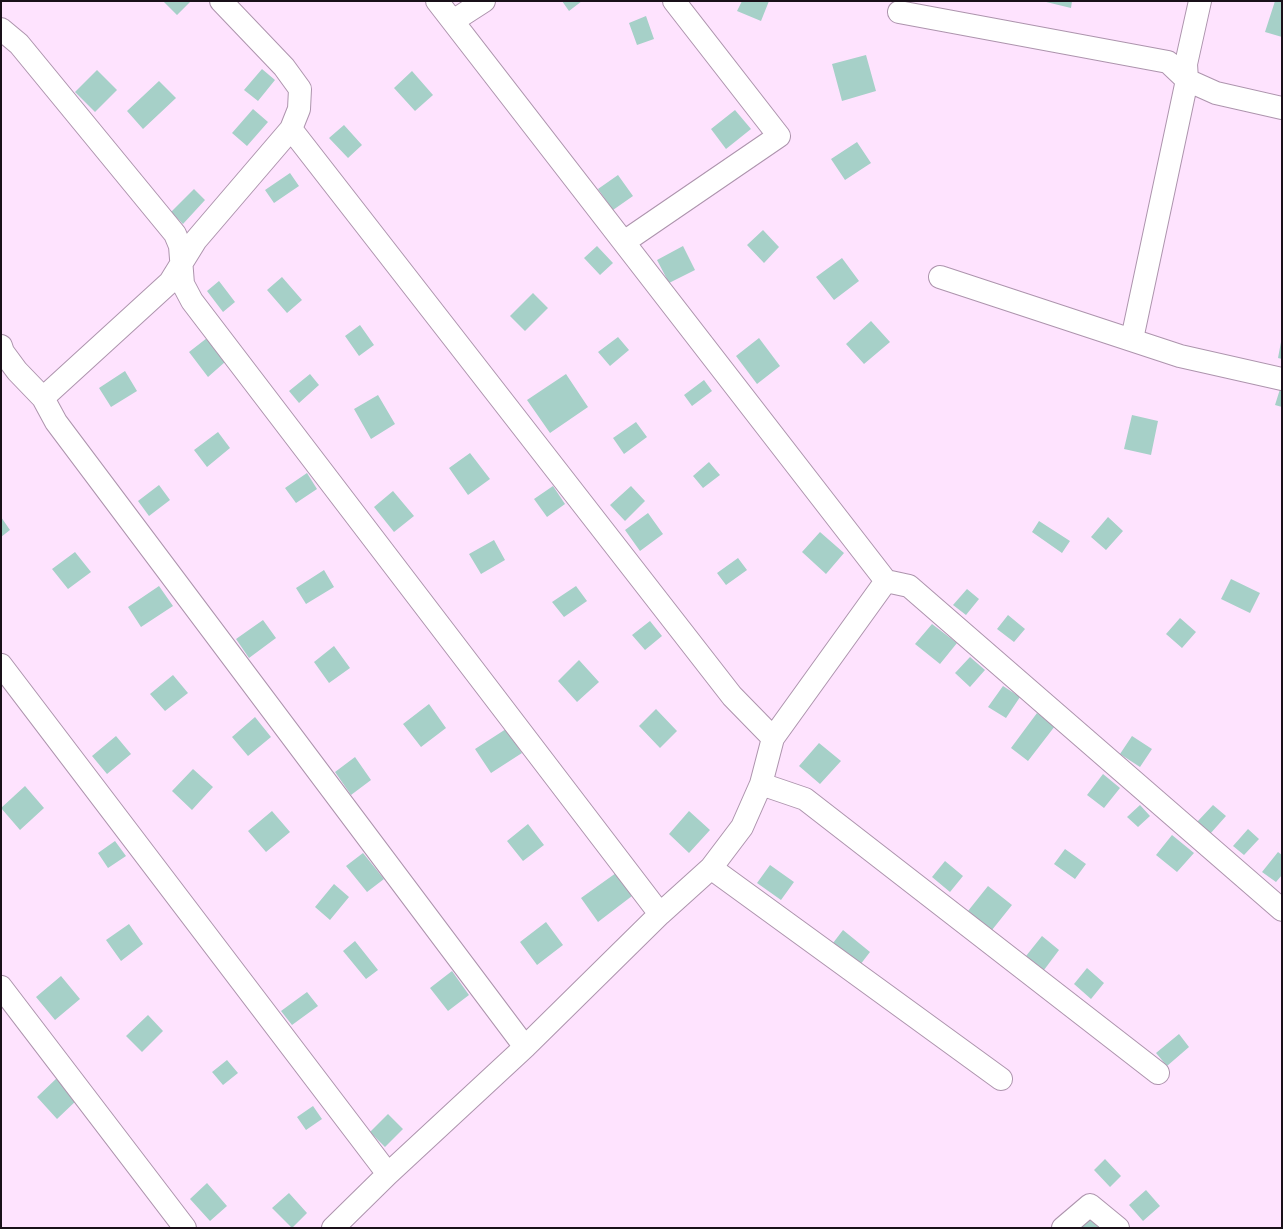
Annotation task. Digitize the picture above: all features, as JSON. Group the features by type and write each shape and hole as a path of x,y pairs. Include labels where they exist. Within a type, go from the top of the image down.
{"street":[{"path":"43,398 170,282 196,240 291,129 299,109 300,89 284,67 221,1"},
{"path":"437,1 886,580 909,586 1282,910"},
{"path":"453,21 484,1"},
{"path":"624,242 779,136 674,1"},
{"path":"1132,339 1187,80 1186,64 1200,1"},
{"path":"898,12 1168,62 1187,80 1216,93 1282,108"},
{"path":"1,29 19,44 175,234 180,246 183,284 192,301 660,914"},
{"path":"291,129 732,696 773,738"},
{"path":"940,277 1180,356 1282,379"},
{"path":"1,346 3,352 17,371 43,398 56,422 525,1047"},
{"path":"333,1228 388,1174 525,1047 660,914 711,868 742,827 761,784 773,738 886,580"},
{"path":"1,665 388,1174"},
{"path":"761,784 805,798 1158,1073"},
{"path":"711,868 1001,1079"},
{"path":"1,987 185,1228"},
{"path":"1063,1228 1090,1205 1118,1228"}],"building":[{"path":"163,1 191,1 177,15"},
{"path":"562,1 582,1 569,11"},
{"path":"742,1 769,1 761,21 737,11"},
{"path":"1042,1 1072,1 1071,8"},
{"path":"1275,1 1282,1 1282,37 1265,32"},
{"path":"646,16 654,39 637,45 629,23"},
{"path":"866,55 876,91 842,101 832,64"},
{"path":"262,69 275,80 258,101 244,90"},
{"path":"97,70 117,90 95,112 75,92"},
{"path":"412,71 433,95 415,111 394,88"},
{"path":"159,81 176,98 143,129 127,111"},
{"path":"253,109 268,122 247,146 232,133"},
{"path":"735,110 751,129 726,149 711,129"},
{"path":"344,125 362,145 348,158 329,138"},
{"path":"857,142 871,163 845,180 831,159"},
{"path":"290,173 299,186 274,203 265,190"},
{"path":"618,175 633,196 613,210 598,189"},
{"path":"194,189 205,200 183,224 171,212"},
{"path":"763,230 779,247 764,263 747,245"},
{"path":"597,246 613,263 600,275 584,258"},
{"path":"683,246 695,270 669,283 657,260"},
{"path":"842,258 859,281 834,300 816,277"},
{"path":"282,277 302,300 287,313 267,290"},
{"path":"219,281 235,302 223,312 207,291"},
{"path":"533,293 548,308 525,331 510,316"},
{"path":"871,321 890,342 864,364 846,344"},
{"path":"360,325 374,345 359,356 345,336"},
{"path":"618,337 629,350 610,366 598,352"},
{"path":"207,338 225,362 208,377 189,352"},
{"path":"759,338 780,366 757,384 736,356"},
{"path":"1282,342 1282,359 1278,358"},
{"path":"125,371 137,391 111,407 99,388"},
{"path":"310,374 319,385 299,403 289,391"},
{"path":"566,374 588,407 550,433 527,400"},
{"path":"704,380 712,391 692,406 684,395"},
{"path":"1282,386 1282,407 1275,405"},
{"path":"378,395 395,424 371,439 354,409"},
{"path":"1132,415 1158,421 1151,455 1124,449"},
{"path":"636,422 647,437 624,454 613,438"},
{"path":"218,432 230,448 207,467 194,450"},
{"path":"470,453 490,479 468,495 449,468"},
{"path":"709,462 720,475 703,488 693,476"},
{"path":"307,473 317,489 296,503 285,488"},
{"path":"159,485 170,500 149,516 138,501"},
{"path":"553,486 565,504 547,517 534,499"},
{"path":"631,486 645,501 625,521 610,505"},
{"path":"393,491 414,516 394,532 374,507"},
{"path":"648,513 663,534 640,551 625,530"},
{"path":"1,517 10,530 1,537"},
{"path":"1108,517 1123,531 1106,550 1091,537"},
{"path":"1039,521 1070,541 1062,553 1032,532"},
{"path":"820,532 844,553 826,574 802,552"},
{"path":"494,540 505,560 481,574 469,554"},
{"path":"75,552 91,572 68,589 52,569"},
{"path":"738,558 747,570 726,585 717,573"},
{"path":"324,570 334,587 306,604 296,588"},
{"path":"1231,579 1260,593 1250,613 1221,599"},
{"path":"159,586 173,606 141,627 128,607"},
{"path":"576,586 587,601 564,617 552,602"},
{"path":"967,589 979,599 966,615 953,605"},
{"path":"1008,615 1025,629 1014,642 997,629"},
{"path":"1180,618 1196,632 1182,648 1166,634"},
{"path":"263,620 276,638 249,658 236,639"},
{"path":"650,621 662,636 645,650 632,635"},
{"path":"932,624 957,643 940,664 915,644"},
{"path":"334,646 350,668 329,683 314,662"},
{"path":"970,657 985,670 970,687 955,673"},
{"path":"579,660 599,682 577,702 558,681"},
{"path":"173,675 188,693 165,711 150,694"},
{"path":"1003,686 1020,697 1006,718 988,707"},
{"path":"429,704 446,728 421,747 403,724"},
{"path":"656,709 677,731 660,748 639,726"},
{"path":"1037,713 1055,726 1028,761 1011,748"},
{"path":"255,717 271,737 248,756 232,737"},
{"path":"506,729 522,753 491,773 475,749"},
{"path":"116,736 131,754 107,774 92,756"},
{"path":"1132,736 1152,749 1140,767 1120,754"},
{"path":"819,743 841,761 820,784 799,766"},
{"path":"355,757 371,780 351,795 335,772"},
{"path":"193,769 213,787 192,810 172,791"},
{"path":"1103,774 1120,788 1104,808 1087,795"},
{"path":"25,786 44,808 20,830 1,808"},
{"path":"1140,805 1150,816 1138,827 1127,817"},
{"path":"1213,805 1226,816 1210,834 1197,822"},
{"path":"272,811 290,832 266,852 248,831"},
{"path":"689,811 710,830 689,853 669,834"},
{"path":"528,824 544,845 523,861 507,841"},
{"path":"1248,829 1259,839 1244,855 1233,846"},
{"path":"1172,835 1194,853 1177,872 1156,855"},
{"path":"115,841 126,856 108,868 98,853"},
{"path":"1065,849 1086,864 1075,879 1054,864"},
{"path":"1278,852 1282,855 1282,875 1276,882 1262,872"},
{"path":"363,853 384,879 367,892 346,866"},
{"path":"945,861 963,876 950,892 932,877"},
{"path":"770,865 794,882 781,900 757,883"},
{"path":"616,873 632,896 598,922 581,898"},
{"path":"334,884 349,897 330,920 315,907"},
{"path":"988,886 1012,905 992,930 968,911"},
{"path":"546,922 563,945 537,965 520,942"},
{"path":"129,924 143,944 121,961 106,940"},
{"path":"843,930 870,952 860,965 833,943"},
{"path":"1042,936 1059,950 1044,970 1026,956"},
{"path":"355,941 378,970 366,979 343,951"},
{"path":"1087,968 1104,983 1091,999 1074,984"},
{"path":"452,971 469,995 448,1011 430,988"},
{"path":"61,976 80,999 55,1020 36,997"},
{"path":"307,992 318,1006 292,1025 281,1011"},
{"path":"148,1015 163,1031 142,1052 126,1036"},
{"path":"1179,1034 1189,1047 1167,1066 1156,1053"},
{"path":"227,1060 238,1073 223,1085 212,1072"},
{"path":"58,1077 78,1099 57,1119 37,1097"},
{"path":"313,1106 322,1119 306,1130 297,1117"},
{"path":"388,1114 403,1129 385,1147 370,1132"},
{"path":"1105,1159 1121,1176 1110,1187 1094,1170"},
{"path":"207,1183 227,1206 210,1221 190,1199"},
{"path":"1146,1190 1160,1206 1143,1221 1129,1205"},
{"path":"289,1193 307,1213 292,1228 272,1208"},
{"path":"1084,1213 1099,1228 1071,1228"}]}
